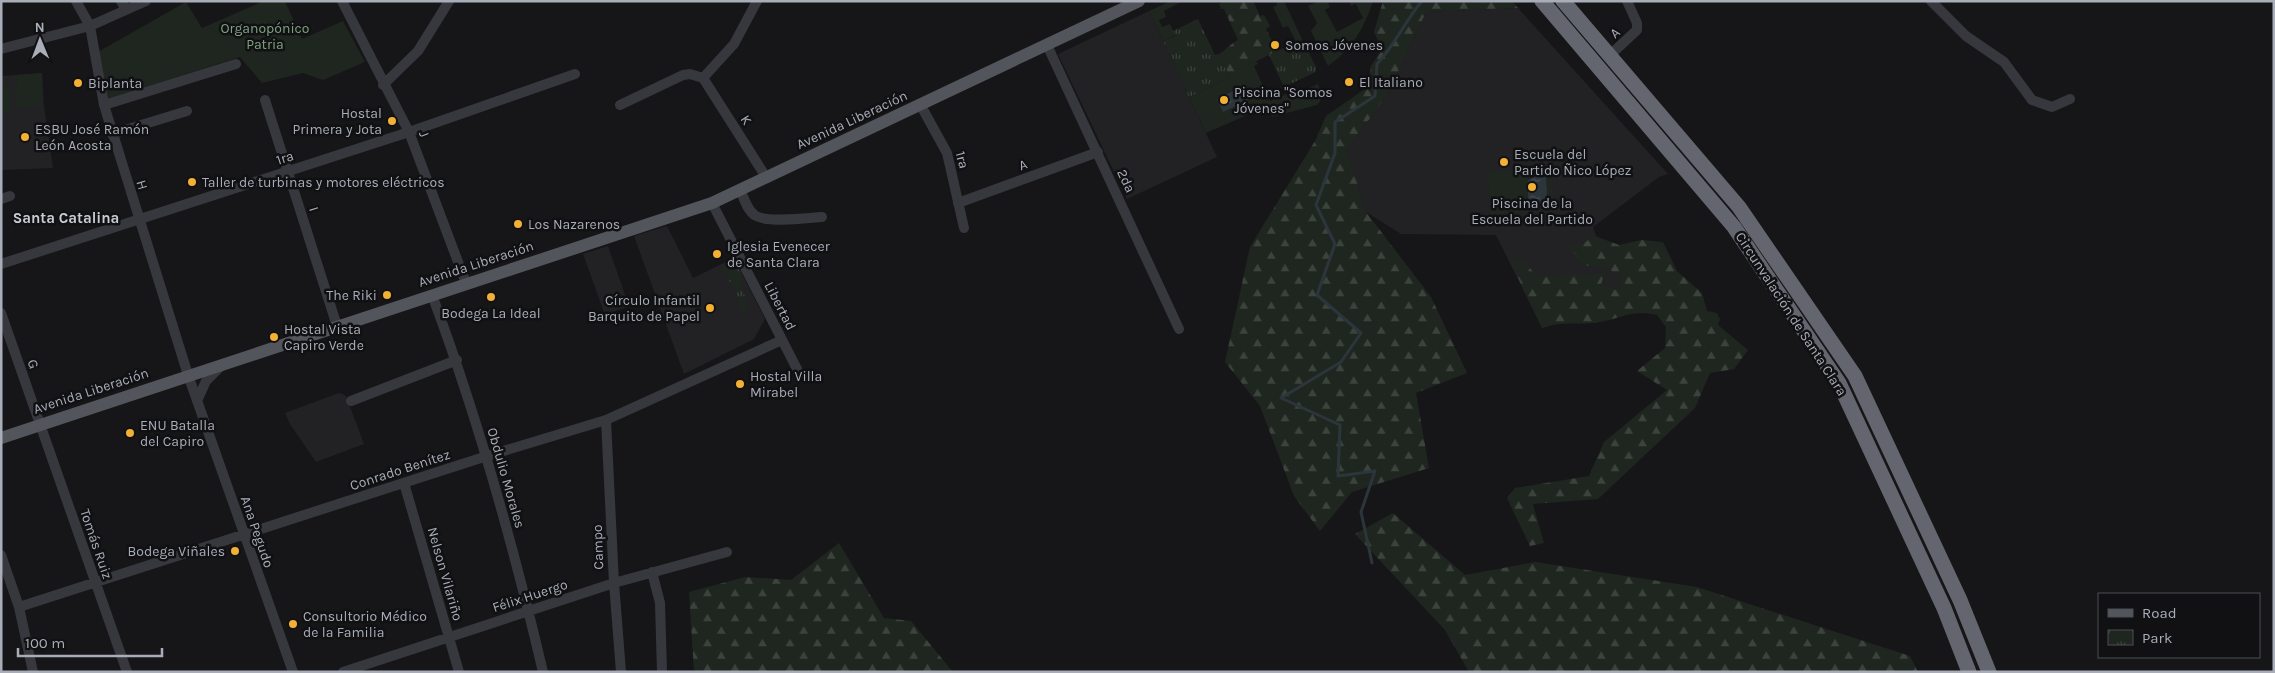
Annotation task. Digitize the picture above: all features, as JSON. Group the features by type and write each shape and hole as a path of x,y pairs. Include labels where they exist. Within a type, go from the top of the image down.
{"highway":[{"name":"Circunvalación de Santa Clara","path":"1542,1 1734,227 1839,383 1944,608 1969,672"},
{"name":"Circunvalación de Santa Clara","path":"1563,1 1739,207 1855,376 1960,600 1989,672"}],"main road":[{"name":"Avenida Liberación","path":"1,438 712,203 1139,1"}],"street":[{"name":"H","path":"76,1 90,26 104,105 112,134 188,375"},
{"path":"1,49 90,26 124,6 146,1"},
{"name":"J","path":"342,1 409,132 466,283"},
{"path":"383,84 418,51 449,1"},
{"path":"620,105 682,75 690,74 703,78 734,44 757,1"},
{"name":"A","path":"1609,56 1637,30 1627,1"},
{"path":"1931,1 1966,36 2004,62 2032,100 2052,107 2070,100"},
{"name":"2da","path":"1047,45 1179,330"},
{"path":"104,105 236,64"},
{"name":"1ra","path":"1,264 409,132 575,74"},
{"name":"K","path":"703,78 766,177"},
{"name":"I","path":"265,100 337,326"},
{"name":"1ra","path":"920,104 946,153 964,228"},
{"path":"112,134 187,111"},
{"name":"A","path":"958,203 1098,152"},
{"path":"740,189 749,209 756,216 766,219 822,217"},
{"name":"Libertad","path":"712,203 797,369"},
{"name":"Obdulio Morales","path":"432,295 456,360 487,456 529,611 543,672"},
{"name":"G","path":"1,313 39,424"},
{"name":"Conrado Benítez","path":"19,607 487,456 606,420 782,340"},
{"path":"351,401 456,360"},
{"path":"197,401 206,381 224,363"},
{"name":"Ana Pegudo","path":"188,375 292,672"},
{"name":"Campo","path":"606,420 614,583 621,672"},
{"name":"Tomás Ruiz","path":"39,424 126,672"},
{"name":"Nelson Vilariño","path":"404,483 459,672"},
{"name":"Félix Huergo","path":"344,672 371,668 449,637 614,583 727,552"},
{"path":"1,555 19,607 33,672"},
{"path":"652,572 660,603 662,672"}],"shaded area":[{"name":"Escuela del Partido Ñico López","path":"1518,8 1668,174 1659,177 1593,227 1607,269 1622,276 1616,291 1601,285 1598,323 1557,323 1542,328 1496,235 1401,234 1366,212 1347,150 1388,93 1426,12"},
{"path":"1149,11 1217,157 1127,199 1058,54"},
{"name":"ESBU José Ramón León Acosta","path":"42,73 44,106 53,168 1,170 1,76"},
{"name":"Círculo Infantil Barquito de Papel","path":"667,226 693,278 734,258 765,319 754,339 684,374 634,236"},
{"path":"608,246 629,306 605,315 583,254"},
{"path":"339,393 346,396 364,444 316,462 290,424 285,413"}],"green space":[{"name":"Organopónico Patria","path":"264,1 285,1 302,39 343,21 365,62 323,80 303,73 262,83 240,57 107,99 96,53 186,2 202,28"},
{"path":"1171,1 1183,1 1164,11 1166,17 1159,20 1162,27 1170,24 1175,35 1163,41 1149,11"},
{"path":"1224,1 1256,1 1254,3 1260,16 1264,15 1270,26 1266,29 1277,51 1242,68 1244,72 1230,78 1219,54 1238,40 1224,9 1221,9 1219,4"},
{"path":"1276,1 1284,1 1302,39 1296,42 1288,26 1283,28 1273,7 1277,5"},
{"path":"1319,1 1327,1 1330,7 1325,10 1337,32 1363,18 1356,4 1351,6 1349,1 1373,1 1366,21 1356,38 1344,53 1328,66 1311,31 1317,23 1308,6"},
{"path":"1383,1 1512,1 1518,8 1426,12 1388,93 1347,150 1366,212 1431,297 1467,373 1416,393 1429,468 1352,492 1320,531 1294,496 1260,406 1225,362 1250,247 1315,141 1326,116 1368,87 1371,66 1382,49 1374,32"},
{"path":"1198,19 1215,55 1219,54 1230,78 1189,97 1163,41 1175,36 1173,31"},
{"path":"1302,39 1316,67 1316,72 1284,87 1269,55"},
{"name":"Piscina \"Somos Jóvenes\"","path":"1256,61 1258,64 1254,66 1270,101 1287,94 1289,97 1318,84 1321,100 1317,105 1272,117 1269,110 1263,112 1261,109 1206,133 1189,97 1243,72 1242,68"},
{"path":"42,73 43,106 17,108 16,75"},
{"path":"1,86 10,86 11,111 1,111"},
{"name":"Piscina de la Escuela del Partido","path":"1540,165 1540,169 1552,168 1554,204 1547,213 1490,214 1488,171 1522,170 1522,166"},
{"path":"1595,236 1619,245 1641,240 1663,242 1677,271 1702,293 1707,311 1717,313 1720,319 1718,325 1748,350 1734,369 1710,373 1695,408 1598,499 1533,504 1544,543 1530,546 1507,498 1515,488 1589,476 1604,442 1667,390 1637,371 1665,348 1666,327 1657,315 1641,313 1600,322 1558,324 1542,328 1510,261 1521,259 1538,277 1605,273 1601,284 1616,290 1622,276 1607,269 1583,265 1568,244 1582,244"},
{"path":"734,258 744,279 740,286 745,296 746,312 740,313 738,298 721,265"},
{"path":"1393,513 1465,575 1535,562 1697,587 1910,656 1918,672 1469,672 1445,630 1355,534"},
{"path":"839,543 884,618 911,621 953,672 694,672 689,592 745,577 791,580"}],"water":[{"path":"1241,87 1248,100 1223,112 1217,99"},
{"path":"1535,174 1542,174 1546,178 1547,198 1543,203 1533,203 1528,199 1528,181 1535,177"}],"waterway":[{"path":"1372,563 1361,512 1375,471 1338,476 1340,425 1281,398 1341,362 1361,333 1317,295 1335,244 1316,205 1335,153 1335,122 1375,96 1377,64 1422,1"}],"place":[{"name":"Somos Jóvenes","path":"1275,45"},
{"name":"El Italiano","path":"1349,82"},
{"name":"Biplanta","path":"78,83"},
{"name":"Piscina \"Somos Jóvenes\"","path":"1224,100"},
{"name":"Hostal Primera y Jota","path":"392,121"},
{"name":"ESBU José Ramón León Acosta","path":"25,137"},
{"name":"Escuela del Partido Ñico López","path":"1504,162"},
{"name":"Taller de turbinas y motores eléctricos","path":"192,182"},
{"name":"Piscina de la Escuela del Partido","path":"1532,187"},
{"name":"Los Nazarenos","path":"518,224"},
{"name":"Iglesia Evenecer de Santa Clara","path":"717,254"},
{"name":"The Riki","path":"387,295"},
{"name":"Bodega La Ideal","path":"491,297"},
{"name":"Círculo Infantil Barquito de Papel","path":"710,308"},
{"name":"Hostal Vista Capiro Verde","path":"274,337"},
{"name":"Hostal Villa Mirabel","path":"740,384"},
{"name":"ENU Batalla del Capiro","path":"130,433"},
{"name":"Bodega Viñales","path":"235,551"},
{"name":"Consultorio Médico de la Familia","path":"293,624"}],"district":[{"name":"Santa Catalina","path":"66,218"}]}
